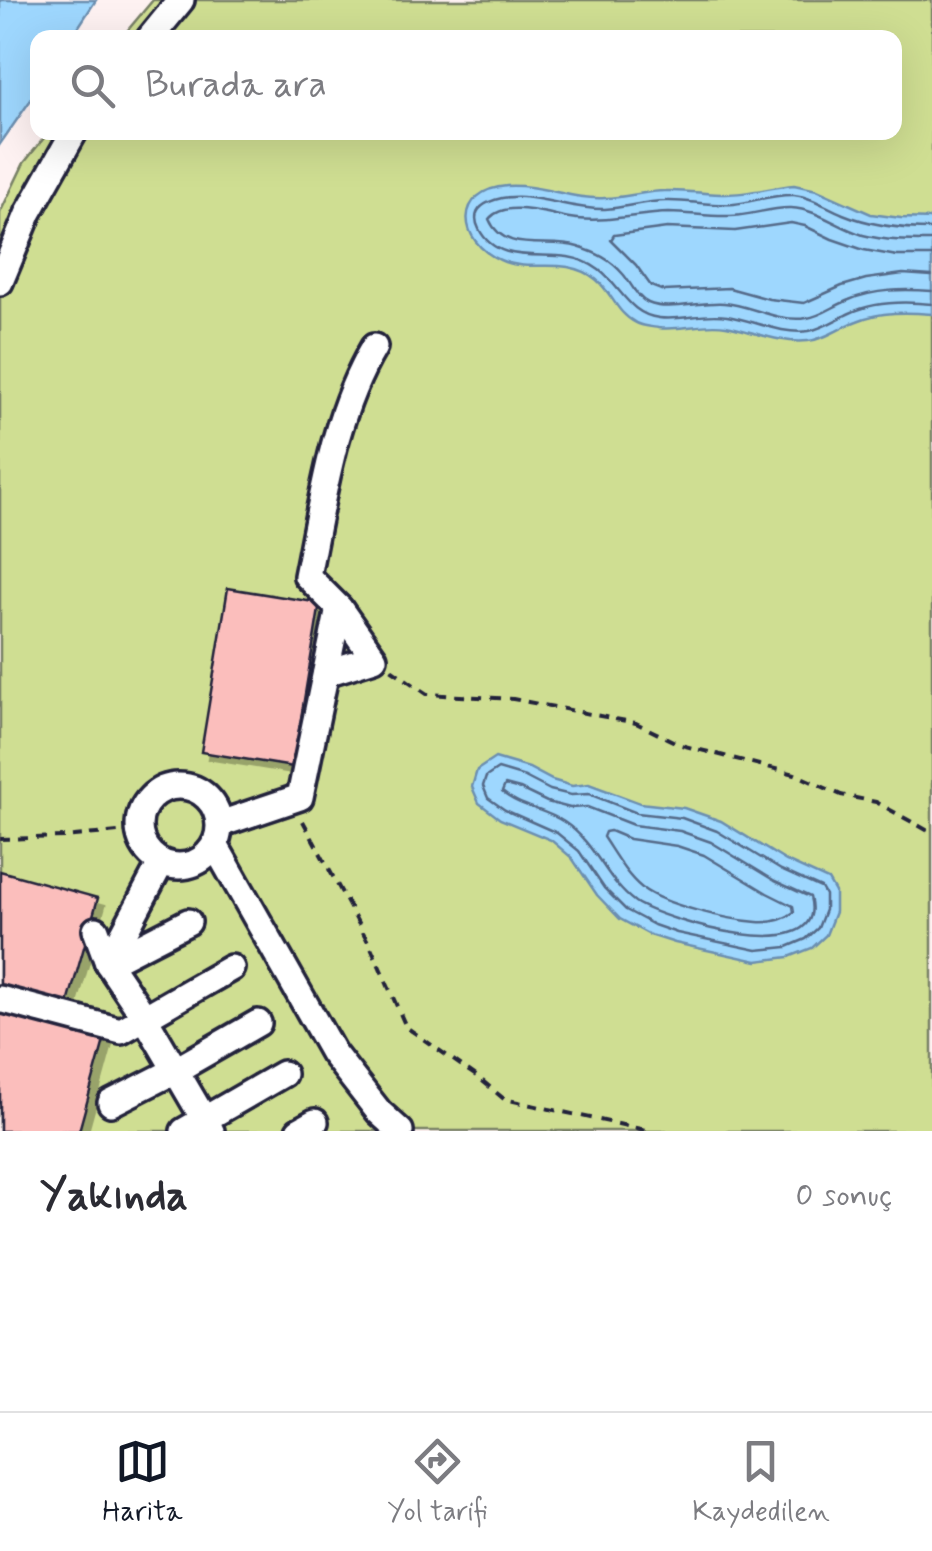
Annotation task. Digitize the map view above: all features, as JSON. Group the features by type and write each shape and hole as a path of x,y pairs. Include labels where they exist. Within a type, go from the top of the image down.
{"street":[{"path":"157,30 181,0"},
{"path":"0,282 29,212 70,140"},
{"path":"326,672 374,658 339,608 307,576 332,450 357,376 374,347"},
{"path":"339,608 300,797 218,835 209,854 192,865 161,862 145,848 139,830 147,802 164,789 186,786 213,804 218,835 334,1052 380,1112 400,1131"},
{"path":"108,963 161,862"},
{"path":"108,963 188,922"},
{"path":"96,930 108,963 176,1070 200,1127 283,1074"},
{"path":"0,998 121,1031 232,968"},
{"path":"111,1103 258,1023"}],"path":[{"path":"374,658 426,694 513,699 636,723 681,745 794,774 842,795 876,802 932,833"},
{"path":"300,797 300,816 372,946 406,1027 504,1099 650,1131"},
{"path":"0,839 139,830"}],"green space":[{"path":"153,0 932,0 932,1131 0,1131 0,213 24,163 42,140 902,140 902,30 128,30"}],"water":[{"path":"0,0 96,0 77,30 30,30 30,101 0,144"},
{"path":"794,185 817,190 871,214 932,219 932,314 875,315 808,341 777,339 718,325 666,329 644,326 627,317 593,277 568,267 517,265 500,260 486,252 469,229 470,206 490,190 507,186 605,198 665,191 735,194"},
{"path":"495,758 572,786 589,784 640,803 684,808 721,821 786,861 828,880 835,892 835,912 826,935 812,948 789,957 757,961 675,943 620,919 597,895 572,858 551,840 500,819 479,803 472,787 477,770"}],"building":[{"path":"228,588 320,603 293,767 201,752"},
{"path":"0,871 98,898 67,1007 0,988"},
{"path":"0,1008 105,1037 79,1131 0,1131"}]}
